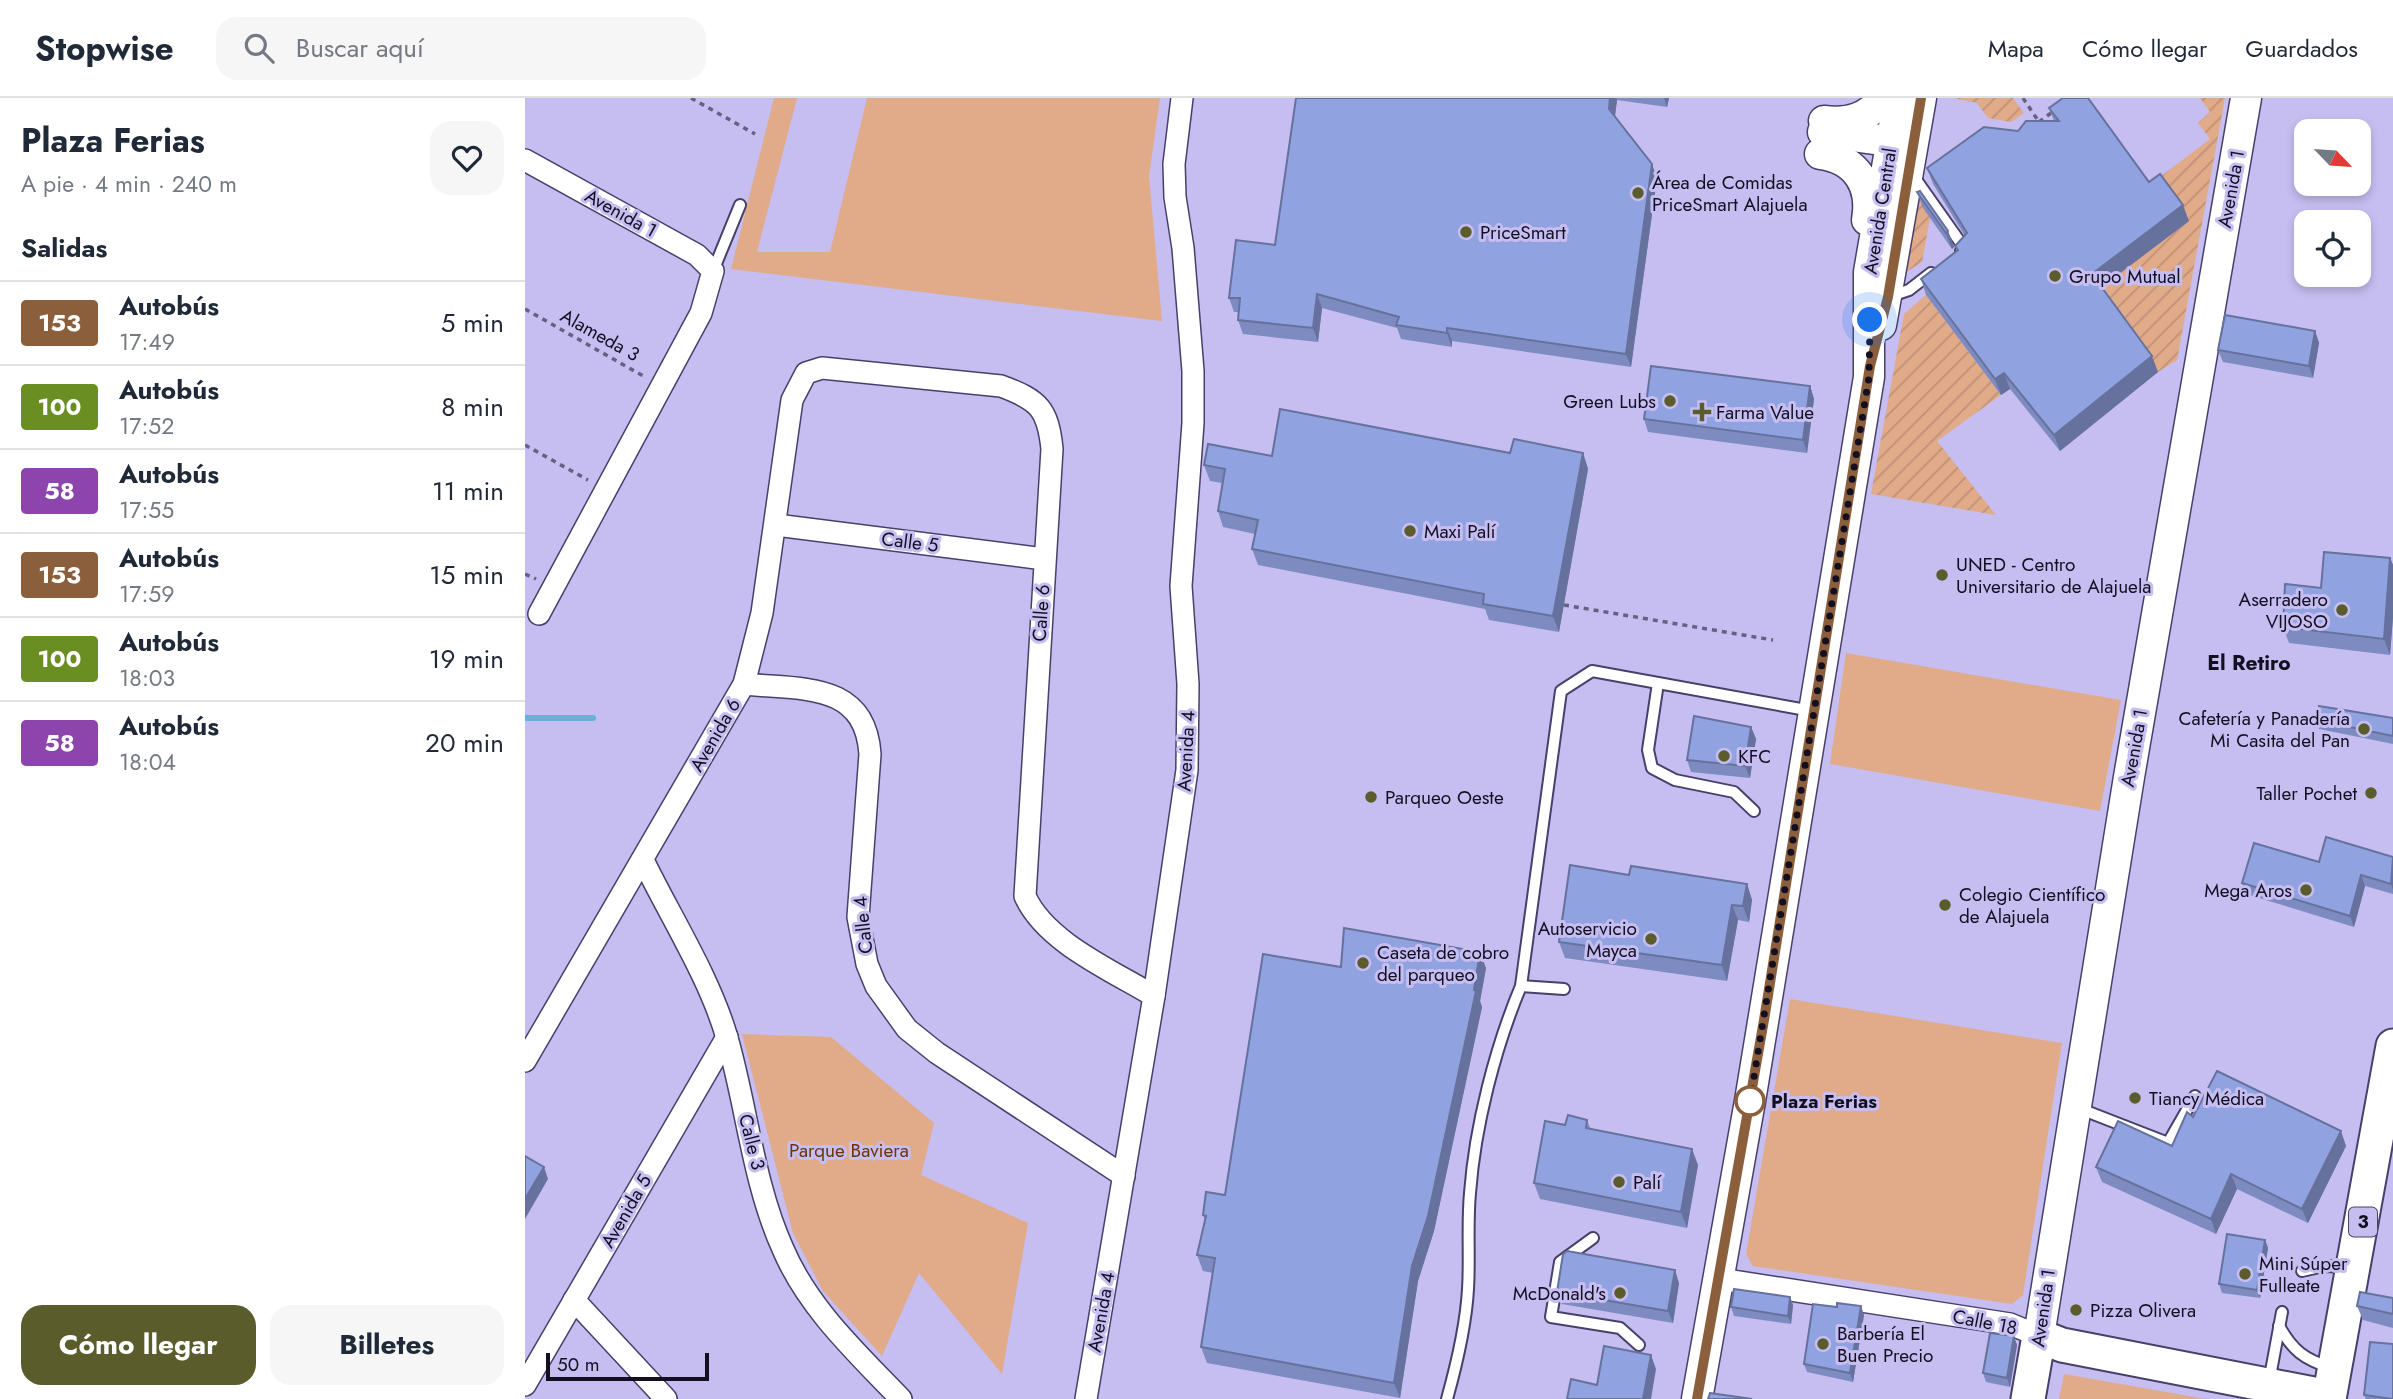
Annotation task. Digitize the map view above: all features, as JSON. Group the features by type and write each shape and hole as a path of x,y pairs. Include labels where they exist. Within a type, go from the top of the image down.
{"main road":[{"name":"3","path":"2331,1388 2387,1119 2393,1046"},
{"name":"Calle 18","path":"2039,1335 2062,1345 2269,1385 2331,1388"},
{"name":"Avenida 1","path":"2028,1399 2039,1335"}],"street":[{"name":"Avenida 4","path":"1086,1399 1184,804 1189,739 1181,586 1193,423 1193,371 1174,164 1182,98"},
{"path":"1822,137 1838,123 1860,118 1884,98"},
{"name":"Avenida Central","path":"1889,222 1891,146 1899,98"},
{"path":"1822,137 1879,150 1891,146 1905,129 1910,98"},
{"name":"Avenida Central","path":"1870,366 1869,272 1910,170 1921,98"},
{"name":"Avenida 1","path":"2039,1335 2075,1107 2246,98"},
{"path":"1822,137 1859,173 1868,191 1869,208 1861,265 1870,320"},
{"name":"Avenida 1","path":"525,160 697,255 712,271"},
{"path":"1888,297 1882,271 1889,222"},
{"path":"540,614 701,313 712,271"},
{"name":"Avenida Central","path":"1697,1399 1720,1279 1870,366 1888,297"},
{"name":"Calle 6","path":"806,373 822,368 843,369 1001,386 1025,395 1039,406 1049,420 1052,449 1025,897 1037,917 1060,938 1154,996"},
{"name":"Avenida 6","path":"525,1061 744,684 758,637 792,400 806,373"},
{"name":"Calle 5","path":"776,525 1044,559"},
{"name":"Calle 4","path":"744,684 824,693 844,701 858,712 869,731 870,754 858,917 867,964 890,1009 907,1029 937,1053 1124,1176"},
{"name":"Calle 3","path":"642,860 713,1002 727,1037 770,1216 783,1250 827,1320 901,1399"},
{"name":"Avenida 5","path":"525,1385 727,1037"},
{"name":"Calle 18","path":"1720,1279 2010,1324 2039,1335"},
{"path":"574,1300 666,1399"}],"lane":[{"path":"1910,170 1965,249 1954,257"},
{"path":"712,271 740,205"},
{"path":"1888,297 1909,290 1943,265"},
{"path":"1447,1399 1463,1328 1468,1289 1469,1193 1475,1153 1503,1028 1521,986 1561,691 1592,671 1815,711"},
{"path":"1658,683 1647,750 1652,768 1675,780 1734,792 1754,811"},
{"path":"1521,986 1564,989"},
{"path":"2075,1107 2168,1143 2195,1096"},
{"path":"1593,1238 1560,1262 1551,1317 1620,1328 1639,1345"},
{"path":"2302,1271 2324,1266 2355,1267"},
{"path":"2269,1385 2283,1312"},
{"path":"2280,1326 2292,1348 2331,1388"}],"path":[{"path":"691,98 755,134"},
{"path":"2023,98 2039,122"},
{"path":"2033,127 2062,105"},
{"name":"Alameda 3","path":"525,309 662,386"},
{"path":"525,445 605,490"},
{"path":"1564,605 1773,640"}],"green space":[{"path":"774,98 797,98 757,252 830,252 867,98 1160,98 1149,176 1162,321 731,269"},
{"path":"1953,98 2013,98 2024,113 2011,122 1988,118 1977,103"},
{"path":"2200,98 2225,98 2177,360 2158,372 2110,307 2073,308 2147,187 2210,139 2198,123 2210,112"},
{"path":"1920,195 1930,218 1922,262 1905,273"},
{"path":"1926,295 2001,395 1937,441 1996,515 1871,494 1904,314"},
{"path":"1846,653 2121,700 2100,811 1830,764"},
{"path":"1790,999 2062,1043 2023,1295 2012,1304 1753,1266 1746,1254"},
{"name":"Parque Baviera","path":"742,1034 831,1037 934,1123 921,1175 1028,1223 1002,1374 919,1273 882,1356 823,1291 793,1233"},
{"path":"2064,1374 2206,1399 2059,1399"}],"building":[{"name":"PriceSmart","path":"1296,98 1610,98 1609,109 1652,164 1626,354 1447,328 1447,333 1396,325 1399,317 1317,294 1313,328 1238,320 1240,298 1229,298 1236,240 1275,245"},
{"name":"Grupo Mutual","path":"2063,98 2088,98 2149,182 2160,174 2183,205 2092,274 2152,356 2054,435 2004,373 1995,379 1921,279 1958,250 1955,246 1967,233 1927,168 1984,127 2018,131 2026,121 2059,121 2049,108"},
{"path":"1920,191 1948,231 1946,233 1917,192"},
{"path":"2225,315 2315,331 2309,366 2218,350"},
{"path":"1651,366 1810,386 1803,440 1644,419"},
{"name":"Maxi Palí","path":"1280,409 1510,453 1514,439 1583,453 1553,616 1483,604 1484,594 1252,549 1258,520 1218,511 1225,469 1204,465 1208,444 1272,456"},
{"name":"Aserradero VIJOSO","path":"2324,552 2390,558 2384,639 2283,627 2285,584 2321,588"},
{"path":"2319,706 2393,718 2393,736 2316,720"},
{"name":"KFC","path":"1694,716 1751,727 1745,766 1687,760"},
{"path":"2326,837 2393,857 2391,884 2361,875 2350,916 2242,883 2254,843 2319,862"},
{"name":"Autoservicio Mayca","path":"1570,865 1629,875 1631,866 1747,884 1743,906 1732,905 1722,965 1559,942"},
{"path":"1344,928 1480,952 1476,991 1428,1216 1412,1266 1394,1383 1201,1347 1215,1258 1197,1255 1206,1216 1203,1215 1206,1192 1225,1195 1263,954 1341,967"},
{"path":"2217,1071 2341,1131 2302,1209 2231,1174 2211,1219 2096,1167 2118,1121 2172,1146 2187,1112 2193,1117"},
{"name":"Palí","path":"1568,1115 1587,1120 1586,1128 1692,1149 1681,1212 1534,1183 1545,1121 1565,1125"},
{"path":"525,1156 544,1167 525,1199"},
{"name":"Mini Súper Fulleate","path":"2227,1234 2265,1240 2257,1290 2219,1284"},
{"name":"McDonald's","path":"1567,1251 1675,1270 1668,1311 1557,1292 1563,1254"},
{"path":"1734,1289 1790,1297 1788,1316 1731,1307"},
{"path":"2360,1292 2393,1298 2393,1314 2357,1306"},
{"path":"1837,1303 1861,1306 1850,1373 1804,1364 1813,1304 1837,1307"},
{"path":"1990,1333 2014,1336 2007,1378 1983,1373"},
{"path":"2370,1342 2393,1344 2393,1399 2364,1395"},
{"path":"1604,1346 1651,1355 1643,1399 1567,1399 1571,1379 1597,1385"},
{"path":"1710,1393 1752,1399 1708,1399"}],"waterway":[{"path":"525,718 593,718"}],"bus line":[{"name":"153","path":"1697,1399 1764,1020 1870,366 1888,297 1921,98"}],"place":[{"name":"Área de Comidas PriceSmart Alajuela","path":"1638,193"},
{"name":"PriceSmart","path":"1466,232"},
{"name":"Grupo Mutual","path":"2055,276"},
{"name":"Green Lubs","path":"1670,401"},
{"name":"Farma Value","path":"1702,412"},
{"name":"Maxi Palí","path":"1410,531"},
{"name":"UNED - Centro Universitario de Alajuela","path":"1942,575"},
{"name":"Aserradero VIJOSO","path":"2342,610"},
{"name":"Cafetería y Panadería Mi Casita del Pan","path":"2364,729"},
{"name":"KFC","path":"1724,756"},
{"name":"Taller Pochet","path":"2371,793"},
{"name":"Parqueo Oeste","path":"1371,797"},
{"name":"Mega Aros","path":"2306,890"},
{"name":"Colegio Científico de Alajuela","path":"1945,905"},
{"name":"Autoservicio Mayca","path":"1651,939"},
{"name":"Caseta de cobro del parqueo","path":"1363,963"},
{"name":"Tiancy Médica","path":"2135,1098"},
{"name":"Plaza Ferias","path":"1750,1101"},
{"name":"Palí","path":"1619,1182"},
{"name":"Mini Súper Fulleate","path":"2245,1274"},
{"name":"McDonald's","path":"1620,1293"},
{"name":"Pizza Olivera","path":"2076,1310"},
{"name":"Barbería El Buen Precio","path":"1823,1344"}],"district":[{"name":"El Retiro","path":"2249,663"}],"route":[{"path":"1750,1101 1869,377 1870,320"}]}
